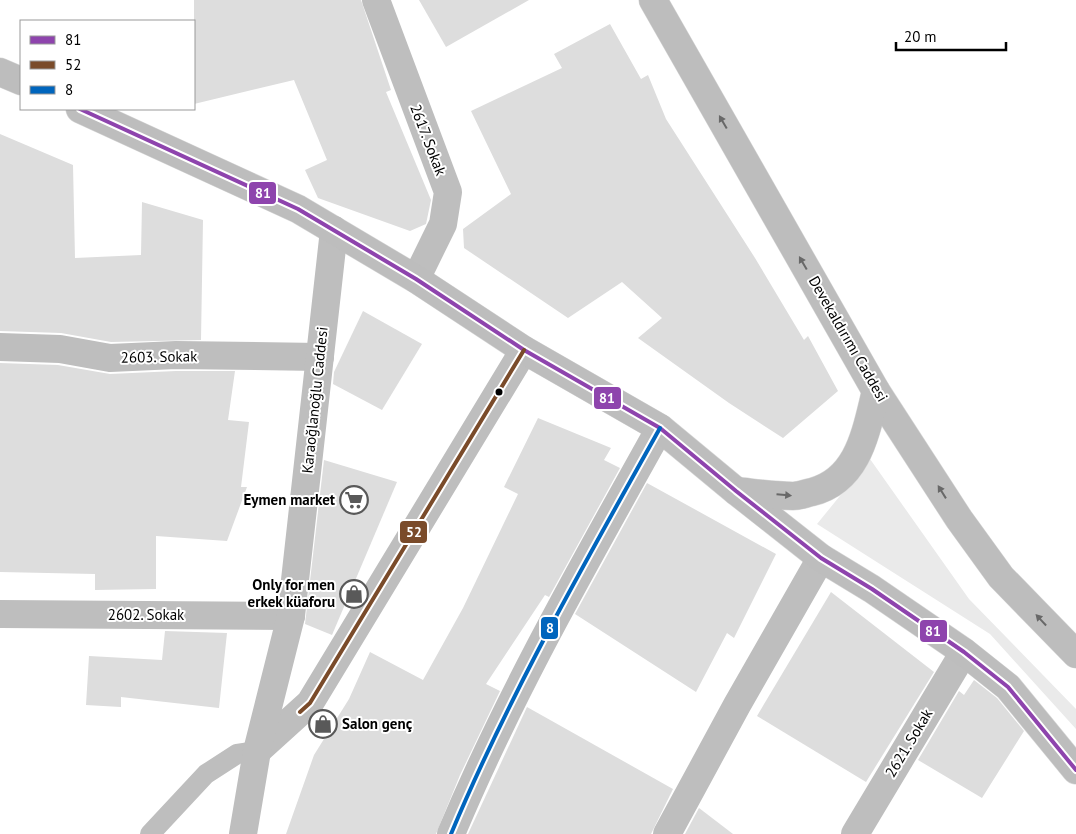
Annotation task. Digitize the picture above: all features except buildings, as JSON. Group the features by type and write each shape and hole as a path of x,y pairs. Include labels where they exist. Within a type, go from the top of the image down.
{"main road":[{"name":"Devekaldırımı Caddesi","path":"653,0 876,391 959,519 1001,577 1076,654"},
{"path":"0,72 20,82"},
{"path":"82,110 298,209 416,279 524,350 660,428 821,558 872,589 964,652 1008,688 1076,770"},
{"path":"736,491 795,496 824,489 843,476 856,457 865,435 876,391"}],"street":[{"name":"2617. Sokak","path":"376,0 448,192 443,224 416,279"},
{"name":"Karaoğlanoğlu Caddesi","path":"243,834 257,751 291,616 334,230"},
{"name":"2603. Sokak","path":"0,347 60,349 110,358 176,355 320,357"},
{"path":"257,751 310,703 524,350"},
{"path":"451,834 472,785 557,612 660,428"},
{"path":"667,834 736,705 821,558"},
{"name":"2602. Sokak","path":"0,614 291,616"},
{"name":"2621. Sokak","path":"855,834 964,652"}],"lane":[{"path":"150,834 206,774 237,754 257,751"}],"shaded area":[{"path":"870,459 969,599 1076,709 1076,729 990,634 817,524"}],"transit line":[{"name":"81","path":"82,110 298,209 416,279 524,350 660,428 821,558 872,589 964,652 1008,687 1076,770"},
{"name":"52","path":"300,712 310,703 524,350"},
{"name":"8","path":"451,834 498,730 550,628 660,428"}],"place":[{"name":"Eymen market","path":"354,500"},
{"name":"Only for men erkek küaforu","path":"354,594"},
{"name":"Salon genç","path":"323,724"}]}
